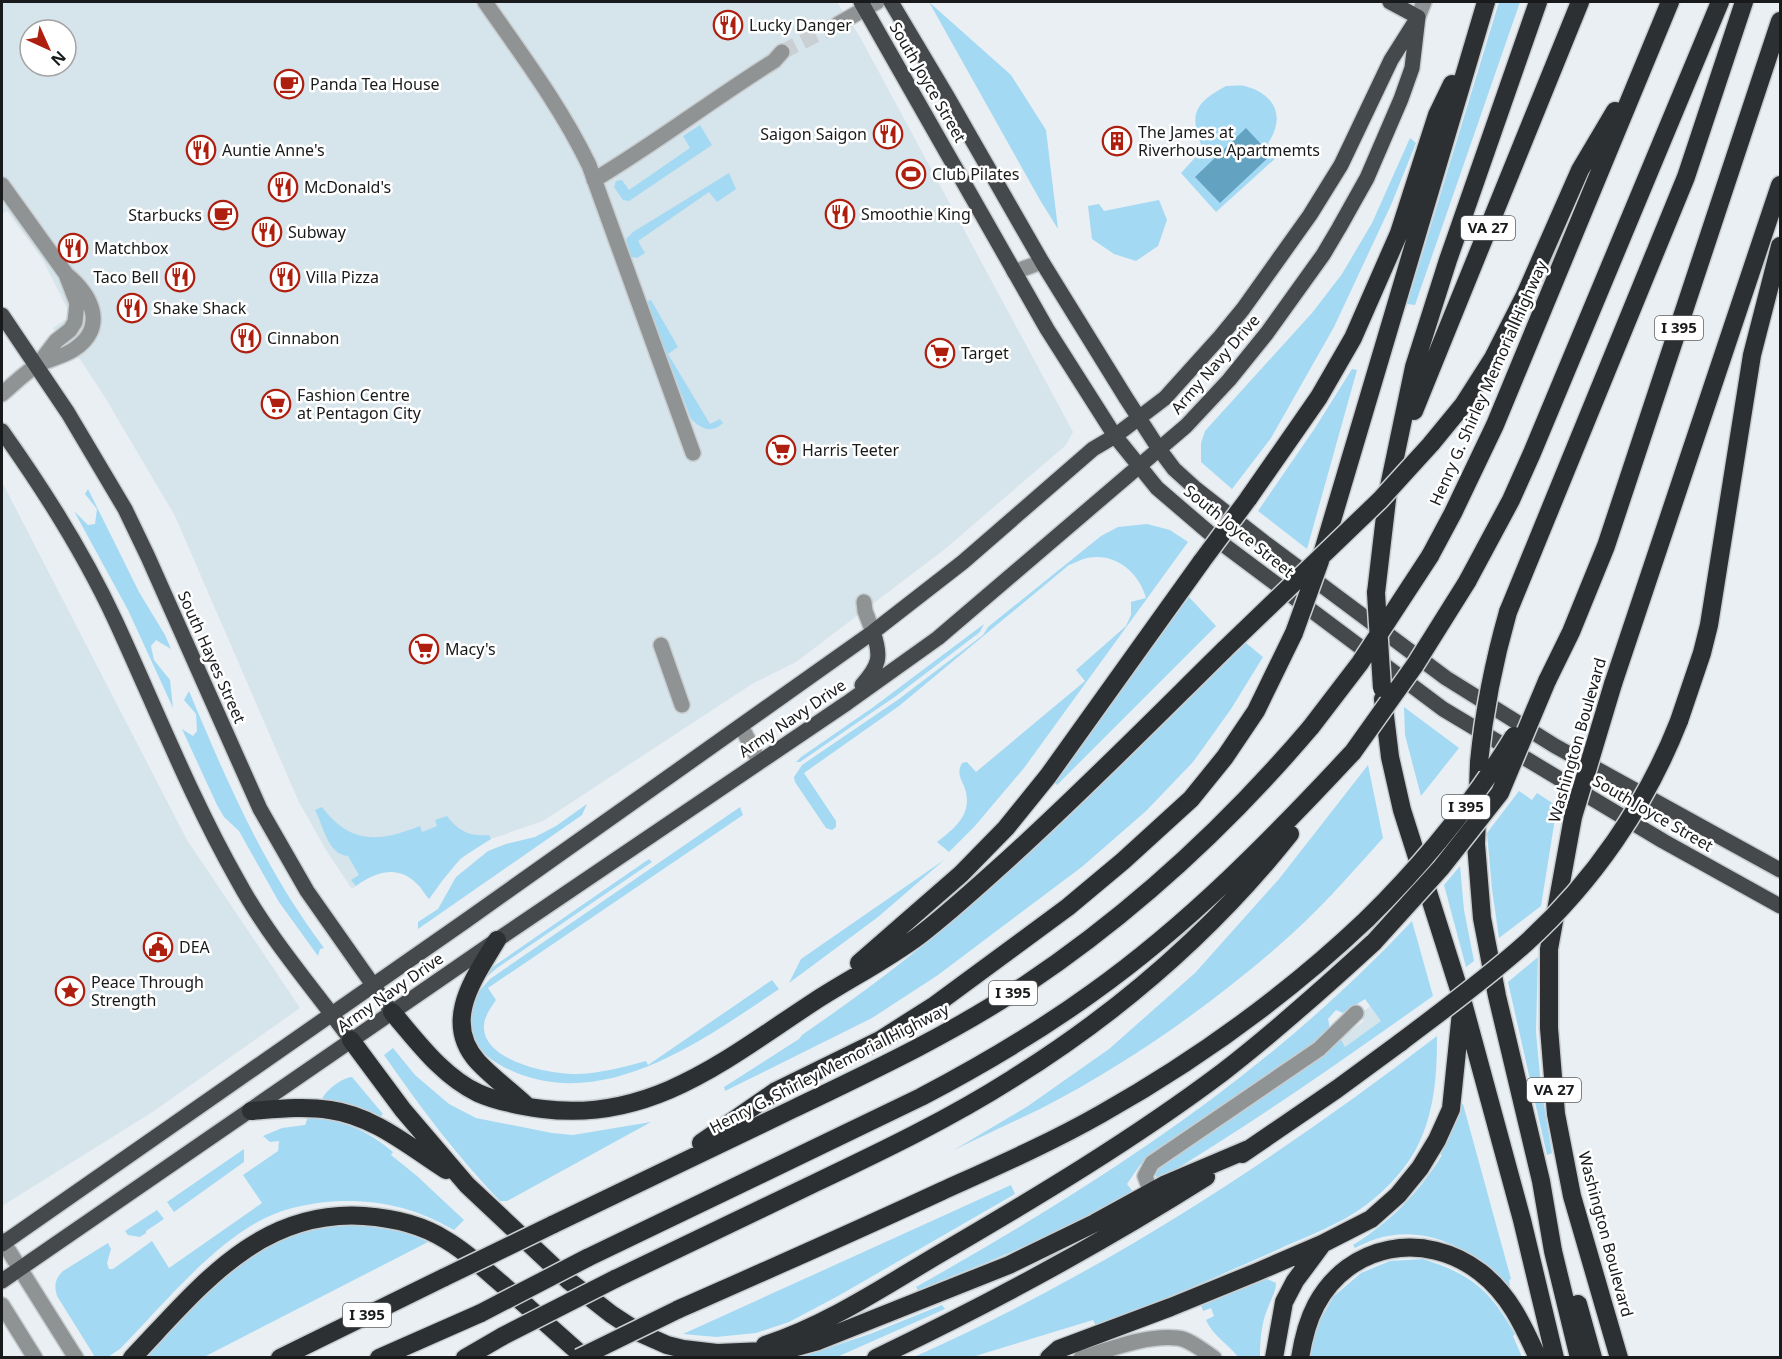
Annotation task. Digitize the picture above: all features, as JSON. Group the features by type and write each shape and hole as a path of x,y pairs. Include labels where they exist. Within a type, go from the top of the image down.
{"highway":[{"path":"655,1175 776,1091 879,1040 934,1005 1068,907 1191,799 1225,757 1256,711 1294,633 1320,561 1486,2"},
{"path":"1396,454 1414,367 1538,2"},
{"name":"VA 27","path":"1555,1358 1522,1220 1462,999 1402,810 1390,757 1382,688 1376,593 1384,518 1396,454 1580,2"},
{"name":"Henry G. Shirley Memorial Highway","path":"280,1358 901,1057 983,1011 1024,986 1102,931 1171,874 1241,807 1311,727 1360,663 1430,556 1453,513 1495,425 1670,2"},
{"path":"465,1358 615,1279 933,1125 1012,1080 1089,1028 1161,970 1228,906 1283,843 1353,752 1415,664 1467,582 1511,500 1532,453 1720,2"},
{"path":"1579,1358 1553,1251 1541,1181 1497,996 1482,918 1476,844 1479,762 1491,679 1508,612 1686,177 1744,2"},
{"name":"I 395","path":"579,1358 677,1310 969,1179 1099,1116 1150,1086 1223,1037 1299,979 1367,919 1423,860 1475,795 1502,756 1547,681 1571,632 1609,536 1780,21"},
{"path":"814,1002 938,896 1006,828 1048,776 1301,425 1353,338 1399,232 1437,116 1478,28"},
{"path":"392,1012 454,1078 491,1098 529,1107 581,1112 629,1105 654,1097 710,1070 918,937 1047,823 1380,500 1431,444 1463,405 1492,358 1525,296 1580,170 1646,61"},
{"name":"Washington Boulevard","path":"1619,1358 1572,1196 1556,1114 1549,1028 1549,949 1573,817 1613,684 1780,184"},
{"path":"876,1358 1050,1268 1144,1215 1251,1148 1401,1042 1503,963 1566,902 1603,856 1638,804 1664,758 1699,662 1709,625 1752,355 1780,246"},
{"path":"737,1352 758,1348 783,1339 841,1310 998,1220 1089,1164 1222,1072 1289,1018 1374,942 1441,868 1500,793 1547,681"},
{"path":"406,1358 481,1313 587,1258 921,1097 973,1069 1050,1022 1130,965 1206,901 1269,841 1353,752"},
{"path":"497,940 463,1004 464,1037 473,1055 485,1069 529,1107"},
{"path":"1049,1358 1059,1349 1171,1307 1322,1244 1371,1219 1398,1195 1420,1168 1437,1140 1451,1109 1462,999"},
{"path":"351,1040 403,1110 467,1185 569,1281 640,1333 667,1345 683,1349 717,1353 785,1350 836,1334 1009,1264 1095,1223 1166,1184 1251,1148"},
{"path":"251,1111 322,1109 358,1117 388,1132 467,1185"},
{"path":"1541,1181 1563,1248 1593,1358"},
{"path":"132,1358 211,1276 240,1252 270,1234 287,1227 322,1217 341,1215 398,1220 416,1225 444,1239 470,1257 585,1358"},
{"path":"1274,1358 1284,1302 1295,1281 1322,1244"},
{"path":"1300,1358 1305,1331 1316,1304 1340,1275 1372,1255 1394,1248 1418,1246 1455,1257 1480,1271 1496,1286 1516,1313 1538,1358"},
{"path":"379,1358 481,1313"},
{"path":"473,1358 503,1336"}],"main road":[{"name":"South Joyce Street","path":"891,2 1042,262 1139,418 1174,469 1265,543 1446,678 1555,746 1780,870"},
{"path":"1390,2 1418,17"},
{"name":"South Joyce Street","path":"868,4 1042,321 1115,436 1157,488 1220,542 1443,709 1663,841 1780,906"},
{"name":"Army Navy Drive","path":"2,1242 373,985 873,632 963,562 1093,449 1115,436 1165,398 1220,337 1264,281 1310,215 1341,165 1391,60 1418,17"},
{"name":"Army Navy Drive","path":"2,1281 497,940 847,703 938,638 1186,426 1209,403 1244,361 1297,292 1340,228 1367,178 1401,99 1412,68 1418,17"},
{"name":"South Hayes Street","path":"2,315 95,457 135,530 260,809 307,891 392,1012"},
{"path":"2,431 55,513 115,620 171,748 238,883 273,936 351,1040"},
{"path":"847,703 872,675 876,666 879,648 873,632"}],"street":[{"path":"485,2 562,114 581,147 693,453"},
{"name":"Army Navy Drive","path":"1418,17 1424,2"},
{"path":"838,24 868,4"},
{"path":"594,180 774,61 782,52"},
{"path":"2,185 66,274 77,303 75,322 70,330 56,341 37,366 2,394"},
{"path":"1014,272 1042,262"},
{"path":"864,602 873,632"},
{"path":"661,645 682,705"},
{"path":"741,726 759,761"},
{"path":"1151,1193 1145,1176 1152,1163 1319,1049 1356,1013"},
{"path":"2,1242 76,1358"},
{"path":"2,1305 35,1358"},
{"path":"1081,1358 1154,1339 1178,1338 1189,1342 1214,1358"}],"shaded area":[{"path":"2,2 837,2 860,37 1073,432 1066,445 945,549 796,662 752,684 543,821 491,839 476,847 453,866 429,899 419,885 407,876 391,871 368,877 352,889 326,850 298,800 175,516 106,399 80,359 72,356 53,328 66,319 68,310 43,260 7,211 2,214"},
{"path":"929,2 1011,75 1046,130 1058,229 1040,200"},
{"path":"1499,2 1520,2 1415,305 1407,304"},
{"path":"1226,86 1245,86 1264,95 1270,101 1277,116 1268,143 1279,155 1216,212 1181,173 1203,149 1196,127 1197,112 1207,99"},
{"path":"700,125 712,145 629,201 623,200 614,187 616,181 622,180 629,190 690,148 683,136"},
{"path":"1246,128 1271,155 1220,203 1195,177"},
{"path":"1410,138 1416,143 1391,205 1334,327 1271,438 1232,489 1201,462 1201,443 1205,431 1312,313 1342,274 1372,223"},
{"path":"729,173 736,189 717,202 709,192 638,241 645,253 637,258 630,257 626,239 633,232"},
{"path":"1159,200 1167,220 1158,246 1136,261 1114,254 1092,239 1088,206 1099,204 1104,211"},
{"path":"651,300 678,347 668,354 710,424 720,419 723,423 719,426 707,429 691,419 646,301"},
{"path":"1352,369 1357,370 1307,549 1258,511"},
{"path":"2,482 187,840 300,1008 154,1111 2,1206"},
{"path":"88,489 139,592 171,649 156,640 151,646 154,660 170,680 173,708 128,610 74,511 88,525 95,524 97,509 85,494"},
{"path":"1147,524 1170,530 1188,542 1024,768 974,827 949,852 937,842 957,825 965,811 967,795 959,772 962,763 967,762 976,772 1085,681 1076,670 1126,626 1131,615 1131,602 1146,598 1132,572 1116,561 1097,557 1069,565 899,706 804,773 836,821 836,827 832,830 826,828 795,782 794,777 802,765 899,699 983,635 988,627 1101,536 1118,527"},
{"path":"1189,597 1216,626 1057,785 1054,782"},
{"path":"984,624 980,632 896,696 800,762 796,762 872,708"},
{"path":"1246,643 1263,657 1231,709 1193,762 1146,811 1083,866 938,975 872,1018 725,1091 724,1087 799,1039 892,970 958,917 1081,804"},
{"path":"189,691 248,824 302,917 324,948 320,949 318,956 279,902 239,831 224,817 217,805 182,729 193,736 197,731 196,714 184,700"},
{"path":"1404,707 1459,748 1421,796 1405,735"},
{"path":"1368,765 1383,838 1304,922 1221,993 1133,1056 1040,1109 954,1150 1028,1106 1109,1049 1195,973 1279,879"},
{"path":"1519,791 1532,800 1537,793 1557,806 1541,906 1499,938 1487,833"},
{"path":"587,804 582,815 418,929 418,922 438,909 456,877 488,851 535,837 556,826"},
{"path":"322,807 344,828 366,837 391,835 420,826 422,832 437,826 435,820 447,816 465,832 489,835 491,839 461,858 429,899 410,878 395,872 379,874 356,886 351,880 359,875 348,856 341,854 331,845 324,831 315,810"},
{"path":"740,807 743,815 488,988 496,1000 486,1017 484,1029 488,1040 496,1050 508,1058 538,1069 578,1074 646,1061 648,1065 772,980 779,989 688,1047 655,1063 621,1076 586,1082 552,1082 517,1073 498,1064 478,1046 470,1022 471,1007 478,993 490,979"},
{"path":"649,859 652,862 497,968 482,981 485,973 494,966"},
{"path":"944,860 878,917 789,983 801,959"},
{"path":"1460,866 1464,910 1474,961 1466,967 1444,885"},
{"path":"1412,921 1433,996 1263,1114 1158,1180 1155,1174 1157,1168 1340,1038 1345,1047 1381,1021 1365,999 1343,1013 1336,1010 1328,1019 1328,1031 1322,1040 1140,1165 1127,1184 1134,1193 1055,1233 918,1290 916,1287 1050,1208 1179,1123 1299,1029 1357,977"},
{"path":"1538,957 1536,1032 1541,1087 1552,1153 1547,1155 1508,982"},
{"path":"1370,1006 1382,1021 1344,1048 1340,1038 1364,1021 1360,1015"},
{"path":"1437,1036 1432,1104 1419,1143 1409,1161 1389,1185 1356,1212 1323,1230 1209,1280 1096,1326 1093,1320 972,1357 912,1358 1050,1290 1184,1212 1313,1127"},
{"path":"393,1048 415,1075 449,1104 476,1118 573,1135 651,1122 507,1201 500,1201 439,1131 384,1055"},
{"path":"352,1077 383,1114 380,1117 352,1106 322,1099 335,1085"},
{"path":"1459,1104 1463,1104 1511,1279 1509,1280 1510,1287 1507,1288 1480,1262 1449,1243 1431,1237 1395,1235 1373,1240 1355,1248 1353,1245 1391,1217 1413,1195 1433,1169 1442,1155 1439,1153"},
{"path":"308,1117 343,1123 373,1138 393,1152 391,1155 464,1220 454,1230 427,1216 400,1207 357,1201 312,1204 274,1214 245,1230 206,1260 120,1349 108,1357 95,1357 57,1296 56,1282 60,1274 108,1243 111,1249 107,1263 109,1269 113,1269 152,1241 169,1268 262,1203 243,1175 278,1151 279,1141 270,1142 263,1136 282,1128 305,1125"},
{"path":"244,1149 244,1162 174,1212 167,1202"},
{"path":"1011,1185 1015,1194 789,1322 756,1333 716,1337 683,1334"},
{"path":"157,1210 164,1219 140,1237 128,1235 125,1231"},
{"path":"354,1224 405,1232 428,1242 204,1357 145,1358 193,1306 227,1274 265,1246 303,1231"},
{"path":"1423,1259 1454,1271 1478,1286 1506,1319 1515,1334 1513,1336 1522,1357 1309,1358 1317,1326 1333,1297 1361,1273 1390,1261"},
{"path":"1267,1279 1276,1283 1276,1286 1263,1322 1260,1357 1238,1357 1216,1335 1206,1320 1214,1316 1211,1308 1203,1311 1201,1305"},
{"path":"942,1305 945,1309 837,1357 801,1357 870,1334"}],"tunnel":[{"path":"782,52 838,24"}],"place":[{"name":"Lucky Danger","path":"728,25"},
{"name":"Panda Tea House","path":"289,84"},
{"name":"Saigon Saigon","path":"888,134"},
{"name":"The James at Riverhouse Apartmemts","path":"1117,141"},
{"name":"Auntie Anne's","path":"201,150"},
{"name":"Club Pilates","path":"911,174"},
{"name":"McDonald's","path":"283,187"},
{"name":"Smoothie King","path":"840,214"},
{"name":"Starbucks","path":"223,215"},
{"name":"Subway","path":"267,232"},
{"name":"Matchbox","path":"73,248"},
{"name":"Taco Bell","path":"180,277"},
{"name":"Villa Pizza","path":"285,277"},
{"name":"Shake Shack","path":"132,308"},
{"name":"Cinnabon","path":"246,338"},
{"name":"Target","path":"940,353"},
{"name":"Fashion Centre at Pentagon City","path":"276,404"},
{"name":"Harris Teeter","path":"781,450"},
{"name":"Macy's","path":"424,649"},
{"name":"DEA","path":"158,947"},
{"name":"Peace Through Strength","path":"70,991"}]}
